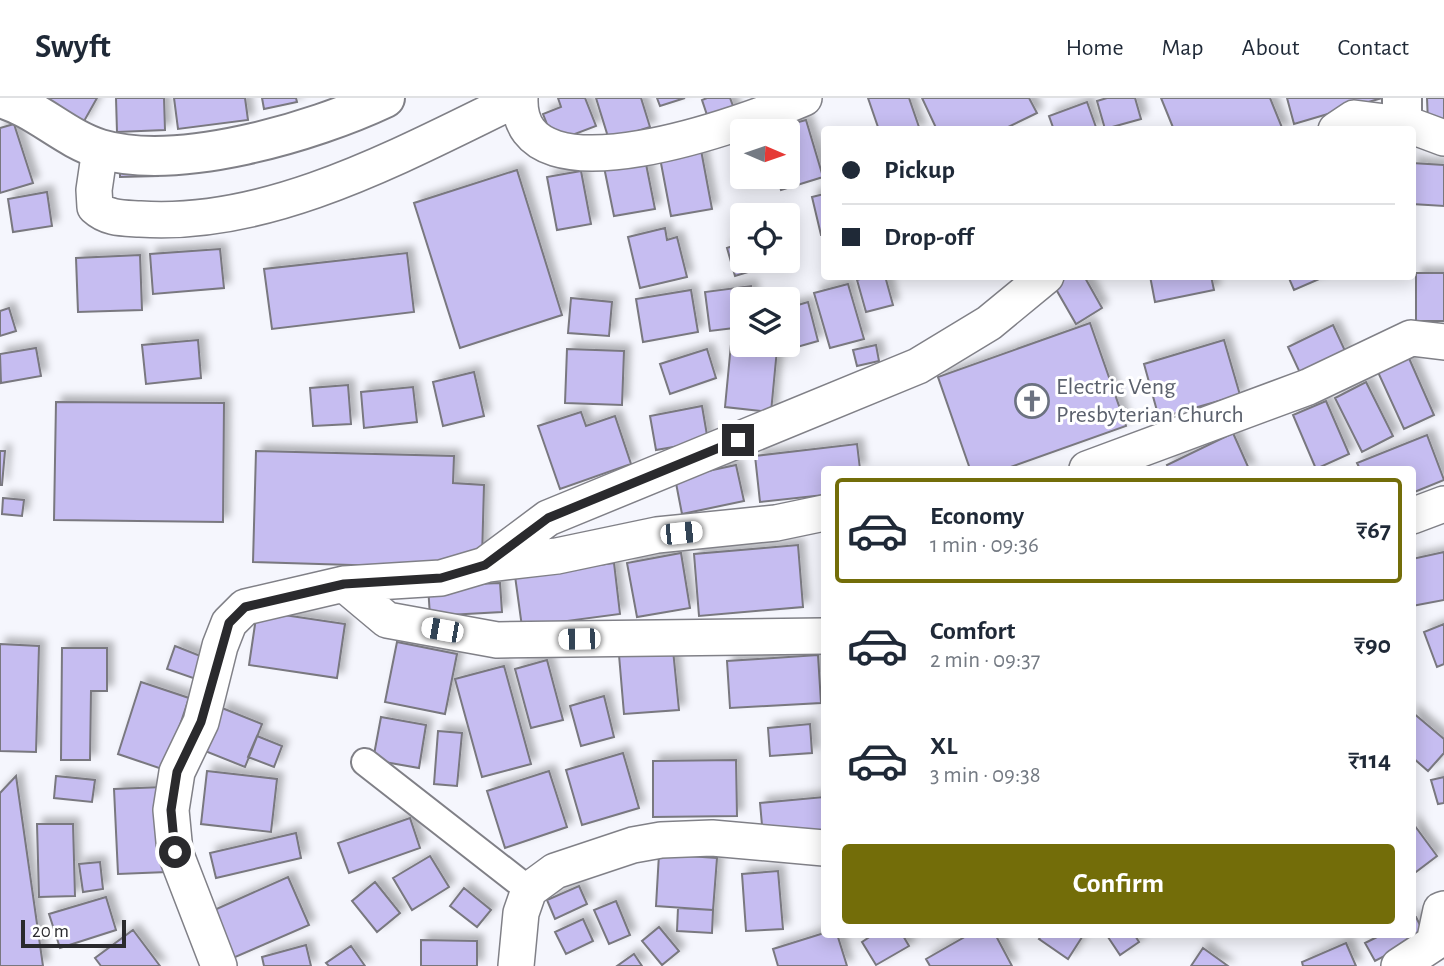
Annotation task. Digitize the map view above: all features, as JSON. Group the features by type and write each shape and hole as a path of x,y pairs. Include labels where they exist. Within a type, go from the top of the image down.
{"main road":[{"path":"0,98 31,109 78,139 100,149 144,155 225,148 286,137 385,98"}],"street":[{"path":"100,149 94,190 95,207 102,214 114,218 162,221 195,218 279,201 366,171 519,98 523,125 534,138 563,150 591,155 718,132 804,98"},
{"path":"1342,126 1354,118 1402,111 1444,138"},
{"path":"485,565 548,518 918,366 989,323 1041,280"},
{"path":"1095,466 1308,387 1411,338 1444,342"},
{"path":"1416,514 1444,504"},
{"path":"219,966 175,852 171,810 177,772 201,722 229,623 245,607 344,584 441,578 485,565 557,556 657,536 776,523 821,514"},
{"path":"344,584 387,621 497,640 821,636"},
{"path":"365,762 529,890"},
{"path":"516,966 521,913 529,890 555,871 633,845 661,840 712,838 821,848"},
{"path":"1399,966 1434,943 1441,910 1444,908"}],"building":[{"path":"39,98 97,98 83,123"},
{"path":"116,98 164,98 165,130 117,132"},
{"path":"174,98 245,98 248,120 178,129"},
{"path":"262,98 296,98 297,102 264,109"},
{"path":"558,98 585,98 596,126 554,142 543,114 561,107"},
{"path":"596,98 641,98 650,127 609,140"},
{"path":"657,98 685,98 660,106"},
{"path":"730,98 736,114 710,124 702,100"},
{"path":"868,98 909,98 919,126 878,126"},
{"path":"922,98 1029,98 1037,113 1010,126 935,126"},
{"path":"1107,98 1135,98 1141,119 1116,126 1104,126 1097,101"},
{"path":"1161,98 1270,98 1281,126 1172,126"},
{"path":"1287,98 1382,98 1294,124"},
{"path":"1427,98 1444,98 1444,122 1428,123"},
{"path":"1087,102 1096,126 1053,126 1049,116"},
{"path":"806,120 821,178 800,184 800,122"},
{"path":"14,124 33,183 0,193 0,128"},
{"path":"701,150 712,209 671,216 660,158"},
{"path":"645,159 655,209 614,216 604,167"},
{"path":"120,163 158,163 158,176 120,177"},
{"path":"1416,163 1444,165 1444,206 1416,204"},
{"path":"517,170 562,315 460,348 414,203"},
{"path":"581,171 591,224 557,230 547,177"},
{"path":"47,192 52,226 13,232 8,199"},
{"path":"821,195 821,235 812,197"},
{"path":"665,228 667,240 677,237 687,277 640,288 628,237"},
{"path":"220,249 224,288 153,294 150,254"},
{"path":"407,253 414,312 272,329 264,269"},
{"path":"140,255 142,310 78,312 76,258"},
{"path":"1416,273 1444,273 1444,321 1416,321"},
{"path":"857,280 886,280 893,305 866,312"},
{"path":"1060,280 1086,280 1102,308 1076,324 1053,284"},
{"path":"1151,280 1212,280 1214,290 1155,302"},
{"path":"1290,280 1317,280 1294,290"},
{"path":"848,284 864,339 830,348 814,293"},
{"path":"730,289 730,328 710,331 705,292"},
{"path":"691,290 698,332 643,342 636,299"},
{"path":"571,298 612,302 609,336 568,333"},
{"path":"808,302 818,341 800,346 800,304"},
{"path":"9,308 16,331 0,336 0,311"},
{"name":"Electric Veng Presbyterian Church","path":"1090,323 1126,426 1013,466 969,466 938,377"},
{"path":"1333,325 1346,353 1301,375 1288,347"},
{"path":"198,340 201,378 146,384 142,345"},
{"path":"1224,340 1240,395 1159,418 1144,364"},
{"path":"876,345 879,361 857,366 853,350"},
{"path":"36,348 41,376 1,383 0,354"},
{"path":"567,349 624,351 622,405 565,403"},
{"path":"707,349 716,378 670,394 660,364"},
{"path":"730,354 730,357 776,357 771,412 725,407"},
{"path":"1408,356 1434,415 1404,429 1377,370"},
{"path":"474,372 484,416 443,426 433,382"},
{"path":"1366,382 1393,436 1362,452 1335,398"},
{"path":"348,385 351,424 313,426 310,388"},
{"path":"413,387 417,422 364,428 361,392"},
{"path":"1326,401 1349,454 1323,466 1315,466 1293,415"},
{"path":"56,402 224,403 223,522 54,520"},
{"path":"702,406 708,441 656,450 650,416"},
{"path":"581,412 586,426 615,416 631,464 560,489 538,426"},
{"path":"1233,433 1248,466 1168,466"},
{"path":"1427,435 1444,480 1416,491 1416,466 1358,466 1357,463"},
{"path":"857,444 860,466 821,466 821,495 760,502 755,456"},
{"path":"0,451 5,451 2,485 0,485"},
{"path":"256,451 454,456 453,483 484,485 482,558 451,557 451,568 253,562"},
{"path":"736,465 744,501 682,514 675,478"},
{"path":"3,498 24,500 22,516 2,514"},
{"path":"798,545 803,607 699,616 694,554"},
{"path":"1444,552 1444,600 1416,605 1416,558"},
{"path":"681,553 690,608 637,617 627,563"},
{"path":"614,563 620,614 522,627 515,576"},
{"path":"500,583 502,612 430,616 428,586"},
{"path":"257,611 345,624 337,678 249,665"},
{"path":"1444,624 1444,664 1437,667 1424,632"},
{"path":"397,642 457,654 445,714 385,702"},
{"path":"0,644 39,646 36,752 0,751"},
{"path":"175,646 203,657 196,679 167,669"},
{"path":"62,648 107,648 107,691 91,691 90,760 61,760"},
{"path":"673,650 679,710 624,714 619,655"},
{"path":"818,655 821,703 730,708 727,661"},
{"path":"547,660 563,720 531,728 515,669"},
{"path":"504,666 531,764 482,777 455,679"},
{"path":"141,682 189,698 165,770 118,754"},
{"path":"604,696 614,737 581,746 570,706"},
{"path":"222,708 262,724 245,767 205,751"},
{"path":"1416,715 1444,739 1444,753 1428,771 1416,760"},
{"path":"381,717 426,725 419,768 373,760"},
{"path":"810,724 812,753 770,756 768,728"},
{"path":"438,731 462,733 457,786 434,784"},
{"path":"257,736 282,746 274,767 248,757"},
{"path":"623,753 639,808 582,825 566,770"},
{"path":"736,760 737,816 653,817 653,761"},
{"path":"207,771 277,779 271,832 201,824"},
{"path":"549,771 567,827 505,848 487,791"},
{"path":"16,776 43,966 0,966 0,793"},
{"path":"56,776 95,780 92,802 54,798"},
{"path":"1444,777 1444,803 1438,804 1431,780"},
{"path":"163,787 167,872 118,874 114,789"},
{"path":"821,797 821,831 763,836 760,803"},
{"path":"410,818 420,848 349,873 338,843"},
{"path":"37,824 73,824 75,896 39,897"},
{"path":"1416,827 1437,856 1416,872"},
{"path":"296,833 301,858 216,878 210,853"},
{"path":"659,854 717,858 713,910 656,906"},
{"path":"430,856 449,887 412,910 393,878"},
{"path":"100,862 103,889 83,892 79,864"},
{"path":"778,871 783,929 746,931 742,874"},
{"path":"288,877 309,925 233,958 212,911"},
{"path":"375,882 400,913 377,932 352,901"},
{"path":"579,886 587,904 555,919 547,900"},
{"path":"464,888 491,910 477,927 450,906"},
{"path":"106,897 116,930 60,948 49,914"},
{"path":"616,901 630,935 609,944 594,910"},
{"path":"678,908 713,910 712,933 677,931"},
{"path":"1416,917 1425,935 1375,961 1365,943 1375,938 1416,938"},
{"path":"583,919 593,941 566,954 555,932"},
{"path":"659,927 679,951 662,965 642,941"},
{"path":"133,930 160,966 101,966 95,958"},
{"path":"821,934 821,938 838,938 847,966 778,966 773,949"},
{"path":"868,938 904,938 909,946 876,965 862,942"},
{"path":"963,938 997,938 1012,966 930,966 926,959"},
{"path":"1040,938 1081,938 1068,959"},
{"path":"1109,938 1136,938 1139,942 1120,955"},
{"path":"421,940 477,941 477,966 421,966"},
{"path":"1346,943 1356,966 1303,966 1302,962"},
{"path":"306,945 311,966 264,966 262,957"},
{"path":"351,946 365,966 329,966 326,963"},
{"path":"1203,948 1228,966 1191,966"},
{"path":"634,954 642,966 617,966"}],"place":[{"name":"Electric Veng Presbyterian Church","path":"1032,401"}],"route":[{"path":"175,852 171,810 177,772 201,722 220,646 229,623 245,607 344,584 441,578 485,565 548,518 738,440"}]}
